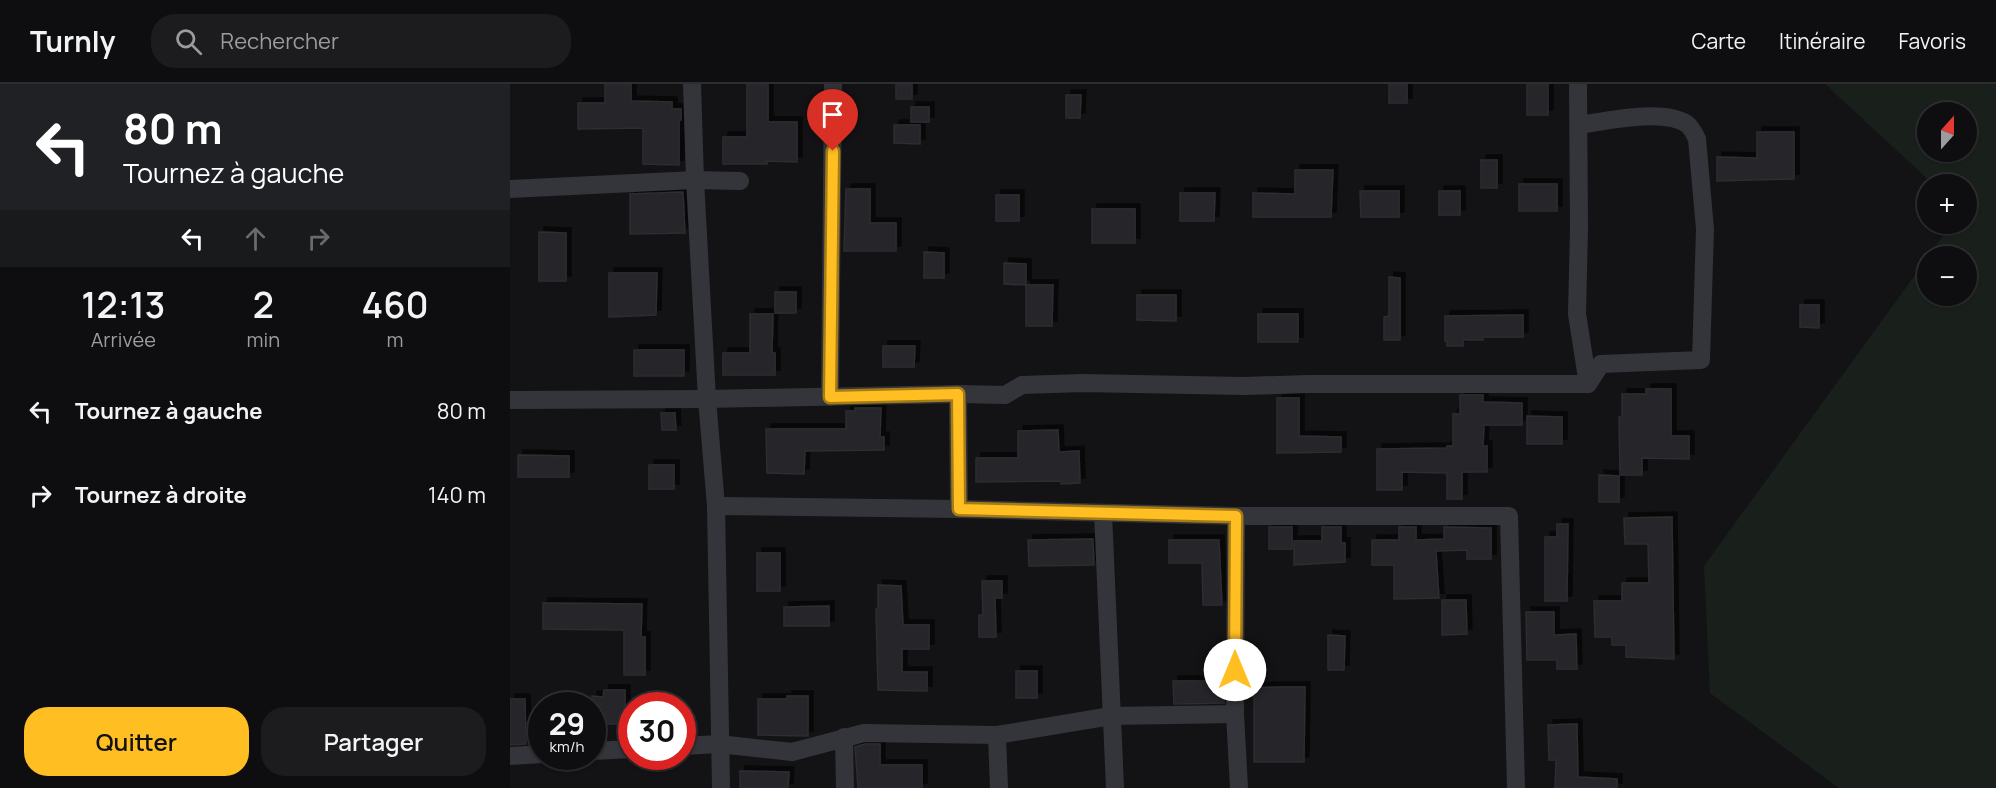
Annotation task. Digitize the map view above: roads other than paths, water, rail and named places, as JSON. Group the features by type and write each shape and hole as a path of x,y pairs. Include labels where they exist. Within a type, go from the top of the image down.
{"street":[{"path":"692,84 707,399 716,506 721,788"},
{"path":"830,397 833,84"},
{"path":"1578,84 1577,314 1588,384"},
{"path":"1579,125 1648,117 1670,118 1684,122 1692,129 1697,140 1705,228 1701,360 1601,364 1588,384"},
{"path":"510,189 695,180 740,181"},
{"path":"510,400 958,394 976,396 1005,395 1022,385 1082,383 1243,386 1588,384"},
{"path":"958,394 959,509"},
{"path":"716,506 1236,516 1509,516 1515,788"},
{"path":"1103,513 1115,788"},
{"path":"1236,516 1235,714 1239,788"},
{"path":"696,745 719,744 792,752 864,733 997,735 1111,716 1235,714"},
{"path":"997,735 999,788"},
{"path":"844,737 845,788"},
{"path":"510,756 528,755"}]}
